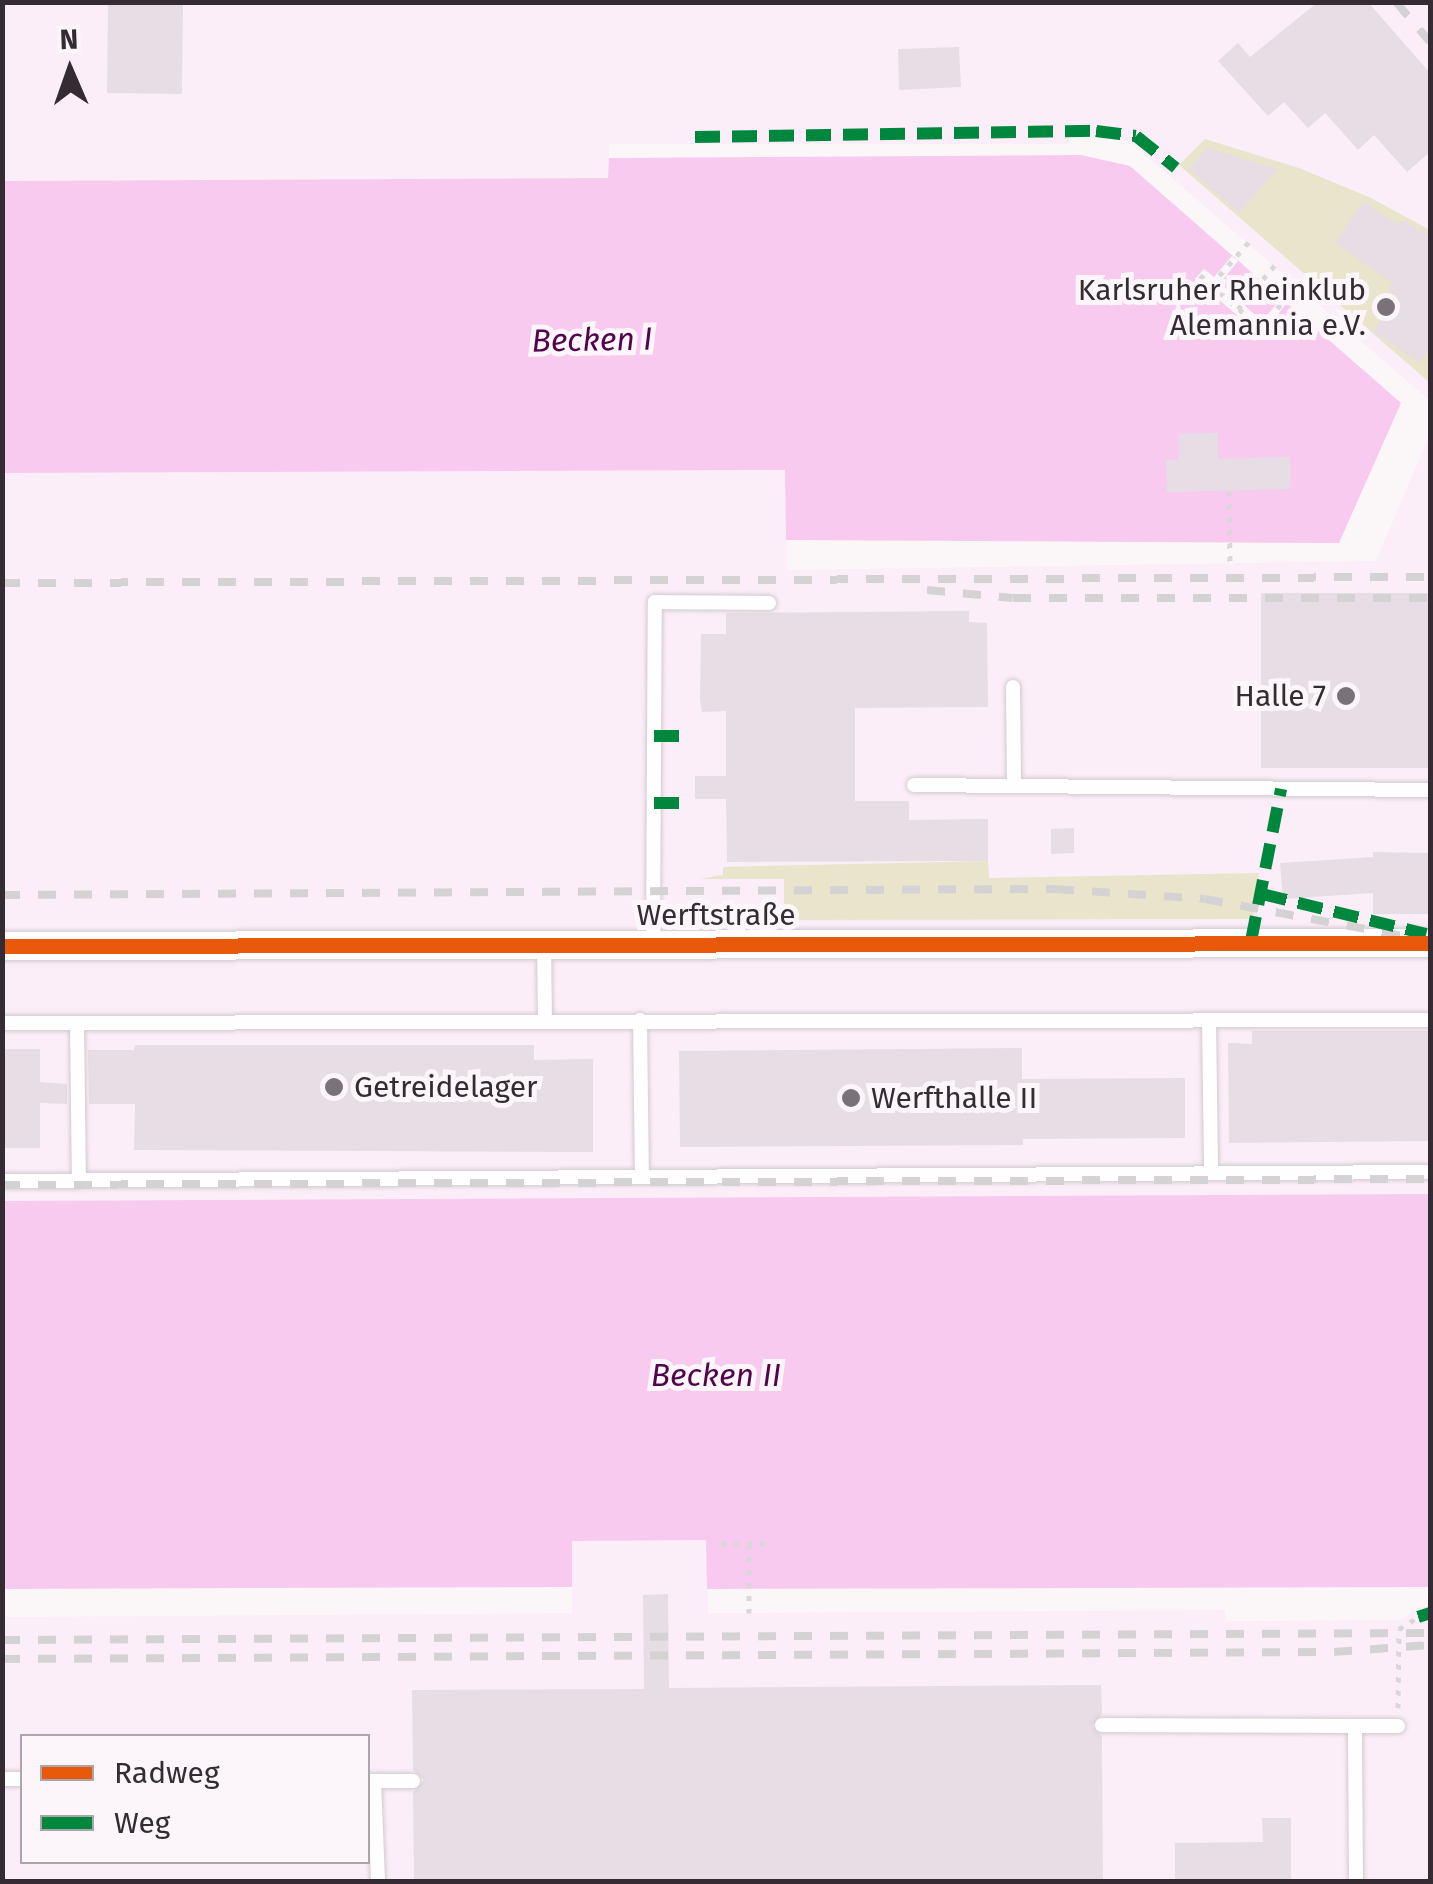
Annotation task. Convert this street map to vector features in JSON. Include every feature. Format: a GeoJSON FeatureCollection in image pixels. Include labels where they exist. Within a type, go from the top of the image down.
{"type":"FeatureCollection","features":[{"type":"Feature","properties":{"kind":"street","name":"Werftstraße"},"geometry":{"type":"LineString","coordinates":[[2,946],[1430,942]]}},
{"type":"Feature","properties":{"kind":"lane"},"geometry":{"type":"LineString","coordinates":[[653,942],[655,602],[769,603]]}},
{"type":"Feature","properties":{"kind":"lane"},"geometry":{"type":"LineString","coordinates":[[1013,687],[1014,786]]}},
{"type":"Feature","properties":{"kind":"lane"},"geometry":{"type":"LineString","coordinates":[[914,785],[1430,790]]}},
{"type":"Feature","properties":{"kind":"lane"},"geometry":{"type":"LineString","coordinates":[[544,942],[545,1019]]}},
{"type":"Feature","properties":{"kind":"lane"},"geometry":{"type":"LineString","coordinates":[[640,1020],[642,1176]]}},
{"type":"Feature","properties":{"kind":"lane"},"geometry":{"type":"LineString","coordinates":[[1209,1020],[1211,1172]]}},
{"type":"Feature","properties":{"kind":"lane"},"geometry":{"type":"LineString","coordinates":[[2,1023],[1430,1020]]}},
{"type":"Feature","properties":{"kind":"lane"},"geometry":{"type":"LineString","coordinates":[[78,1023],[79,1181]]}},
{"type":"Feature","properties":{"kind":"lane"},"geometry":{"type":"LineString","coordinates":[[2,1180],[1430,1172]]}},
{"type":"Feature","properties":{"kind":"lane"},"geometry":{"type":"LineString","coordinates":[[1102,1725],[1398,1726]]}},
{"type":"Feature","properties":{"kind":"lane"},"geometry":{"type":"LineString","coordinates":[[1355,1726],[1356,1882]]}},
{"type":"Feature","properties":{"kind":"lane"},"geometry":{"type":"LineString","coordinates":[[378,1882],[371,1781],[413,1781]]}},
{"type":"Feature","properties":{"kind":"path"},"geometry":{"type":"LineString","coordinates":[[1211,285],[1254,236]]}},
{"type":"Feature","properties":{"kind":"path"},"geometry":{"type":"LineString","coordinates":[[1238,309],[1280,259]]}},
{"type":"Feature","properties":{"kind":"path"},"geometry":{"type":"LineString","coordinates":[[1200,276],[1262,330],[1303,279]]}},
{"type":"Feature","properties":{"kind":"path"},"geometry":{"type":"LineString","coordinates":[[1229,490],[1230,562]]}},
{"type":"Feature","properties":{"kind":"path"},"geometry":{"type":"LineString","coordinates":[[722,1544],[770,1543]]}},
{"type":"Feature","properties":{"kind":"path"},"geometry":{"type":"LineString","coordinates":[[749,1544],[750,1612]]}},
{"type":"Feature","properties":{"kind":"path"},"geometry":{"type":"LineString","coordinates":[[1398,1726],[1400,1629],[1418,1618]]}},
{"type":"Feature","properties":{"kind":"shaded area"},"geometry":{"type":"Polygon","coordinates":[[[2,3],[1430,3],[1430,401],[1130,142],[1100,136],[1070,134],[1069,144],[609,144],[609,178],[3,181],[2,3]]]}},
{"type":"Feature","properties":{"kind":"shaded area","name":"Karlsruher Rheinklub Alemannia e.V."},"geometry":{"type":"Polygon","coordinates":[[[1205,139],[1299,168],[1371,198],[1430,230],[1430,383],[1179,165],[1205,139]]]}},
{"type":"Feature","properties":{"kind":"shaded area"},"geometry":{"type":"Polygon","coordinates":[[[1430,434],[1430,1194],[3,1201],[2,473],[786,470],[787,570],[1376,561],[1430,434]]]}},
{"type":"Feature","properties":{"kind":"shaded area"},"geometry":{"type":"Polygon","coordinates":[[[988,861],[989,878],[1259,873],[1258,890],[1253,919],[702,920],[702,911],[784,911],[784,879],[700,879],[723,875],[723,867],[988,861]]]}},
{"type":"Feature","properties":{"kind":"shaded area"},"geometry":{"type":"Polygon","coordinates":[[[707,1540],[708,1613],[1225,1610],[1226,1621],[1400,1620],[1421,1607],[1430,1607],[1430,1881],[3,1881],[2,1617],[572,1613],[572,1541],[707,1540]]]}},
{"type":"Feature","properties":{"kind":"water","name":"Becken I"},"geometry":{"type":"Polygon","coordinates":[[[1081,155],[1130,166],[1401,403],[1339,543],[786,540],[785,470],[3,473],[2,181],[608,178],[609,158],[1081,155]]]}},
{"type":"Feature","properties":{"kind":"water","name":"Becken II"},"geometry":{"type":"Polygon","coordinates":[[[1430,1194],[1430,1587],[707,1589],[706,1540],[572,1541],[572,1587],[3,1589],[3,1201],[1430,1194]]]}},
{"type":"Feature","properties":{"kind":"pier"},"geometry":{"type":"Polygon","coordinates":[[[1232,256],[1238,261],[1220,283],[1240,301],[1259,279],[1265,284],[1245,306],[1262,321],[1281,299],[1286,304],[1261,336],[1195,279],[1204,269],[1214,277],[1232,256]]]}},
{"type":"Feature","properties":{"kind":"building"},"geometry":{"type":"Polygon","coordinates":[[[108,2],[183,2],[182,94],[107,93],[108,2]]]}},
{"type":"Feature","properties":{"kind":"building"},"geometry":{"type":"Polygon","coordinates":[[[1318,2],[1368,2],[1430,73],[1430,152],[1407,172],[1374,135],[1358,150],[1325,113],[1308,128],[1284,102],[1268,116],[1218,61],[1238,43],[1250,57],[1318,2]]]}},
{"type":"Feature","properties":{"kind":"building"},"geometry":{"type":"Polygon","coordinates":[[[959,47],[961,87],[899,90],[898,49],[959,47]]]}},
{"type":"Feature","properties":{"kind":"building"},"geometry":{"type":"Polygon","coordinates":[[[1207,148],[1278,169],[1239,213],[1189,169],[1207,148]]]}},
{"type":"Feature","properties":{"kind":"building"},"geometry":{"type":"Polygon","coordinates":[[[1363,202],[1399,225],[1403,220],[1430,236],[1430,347],[1420,363],[1373,332],[1397,296],[1388,290],[1393,283],[1335,243],[1363,202]]]}},
{"type":"Feature","properties":{"kind":"building"},"geometry":{"type":"Polygon","coordinates":[[[1218,433],[1218,459],[1290,457],[1291,489],[1167,492],[1166,460],[1179,460],[1179,434],[1218,433]]]}},
{"type":"Feature","properties":{"kind":"building","name":"Halle 7"},"geometry":{"type":"Polygon","coordinates":[[[1261,593],[1430,593],[1430,768],[1261,768],[1261,593]]]}},
{"type":"Feature","properties":{"kind":"building"},"geometry":{"type":"Polygon","coordinates":[[[969,611],[969,622],[987,623],[988,707],[855,708],[855,801],[909,801],[909,820],[988,819],[988,861],[727,862],[726,799],[695,799],[695,776],[726,776],[726,711],[702,712],[701,634],[726,634],[726,613],[969,611]]]}},
{"type":"Feature","properties":{"kind":"building"},"geometry":{"type":"Polygon","coordinates":[[[1074,828],[1074,853],[1051,854],[1051,829],[1074,828]]]}},
{"type":"Feature","properties":{"kind":"building"},"geometry":{"type":"Polygon","coordinates":[[[1373,852],[1430,853],[1430,914],[1373,914],[1373,893],[1283,899],[1280,863],[1373,857],[1373,852]]]}},
{"type":"Feature","properties":{"kind":"building"},"geometry":{"type":"Polygon","coordinates":[[[1252,1031],[1430,1031],[1430,1141],[1229,1143],[1228,1043],[1252,1044],[1252,1031]]]}},
{"type":"Feature","properties":{"kind":"building","name":"Getreidelager"},"geometry":{"type":"Polygon","coordinates":[[[135,1045],[534,1045],[534,1060],[593,1059],[593,1152],[134,1150],[135,1104],[89,1104],[88,1050],[134,1050],[135,1045]]]}},
{"type":"Feature","properties":{"kind":"building","name":"Werfthalle II"},"geometry":{"type":"Polygon","coordinates":[[[1022,1048],[1022,1079],[1185,1078],[1185,1138],[1023,1139],[1023,1145],[680,1147],[679,1051],[1022,1048]]]}},
{"type":"Feature","properties":{"kind":"building"},"geometry":{"type":"Polygon","coordinates":[[[2,1049],[40,1049],[40,1082],[67,1084],[67,1104],[40,1103],[40,1148],[2,1148],[2,1049]]]}},
{"type":"Feature","properties":{"kind":"building"},"geometry":{"type":"Polygon","coordinates":[[[668,1594],[669,1688],[1101,1685],[1102,1714],[1092,1726],[1102,1736],[1103,1882],[414,1882],[413,1792],[424,1780],[413,1770],[412,1690],[644,1689],[643,1595],[668,1594]]]}},
{"type":"Feature","properties":{"kind":"building"},"geometry":{"type":"Polygon","coordinates":[[[1262,1818],[1291,1818],[1291,1882],[1175,1882],[1175,1843],[1263,1842],[1262,1818]]]}},
{"type":"Feature","properties":{"kind":"railway"},"geometry":{"type":"LineString","coordinates":[[1396,2],[1430,42]]}},
{"type":"Feature","properties":{"kind":"railway"},"geometry":{"type":"LineString","coordinates":[[2,583],[1430,577]]}},
{"type":"Feature","properties":{"kind":"railway"},"geometry":{"type":"LineString","coordinates":[[927,590],[1013,598],[1430,598]]}},
{"type":"Feature","properties":{"kind":"railway"},"geometry":{"type":"LineString","coordinates":[[2,895],[1056,889],[1205,899],[1430,941]]}},
{"type":"Feature","properties":{"kind":"railway"},"geometry":{"type":"LineString","coordinates":[[2,1185],[1430,1179]]}},
{"type":"Feature","properties":{"kind":"railway"},"geometry":{"type":"LineString","coordinates":[[2,1640],[1430,1633]]}},
{"type":"Feature","properties":{"kind":"railway"},"geometry":{"type":"LineString","coordinates":[[2,1659],[1334,1652],[1430,1645]]}},
{"type":"Feature","properties":{"kind":"marked path"},"geometry":{"type":"LineString","coordinates":[[695,137],[1096,131],[1136,136],[1176,168]]}},
{"type":"Feature","properties":{"kind":"marked path"},"geometry":{"type":"LineString","coordinates":[[654,736],[682,736]]}},
{"type":"Feature","properties":{"kind":"marked path"},"geometry":{"type":"LineString","coordinates":[[1251,941],[1281,789]]}},
{"type":"Feature","properties":{"kind":"marked path"},"geometry":{"type":"LineString","coordinates":[[654,803],[682,803]]}},
{"type":"Feature","properties":{"kind":"marked path"},"geometry":{"type":"LineString","coordinates":[[1262,894],[1426,934]]}},
{"type":"Feature","properties":{"kind":"marked path"},"geometry":{"type":"LineString","coordinates":[[1418,1617],[1430,1613]]}},
{"type":"Feature","properties":{"kind":"cycle path"},"geometry":{"type":"LineString","coordinates":[[2,946],[1430,943]]}},
{"type":"Feature","properties":{"kind":"place","name":"Karlsruher Rheinklub Alemannia e.V."},"geometry":{"type":"Point","coordinates":[1386,307]}},
{"type":"Feature","properties":{"kind":"place","name":"Halle 7"},"geometry":{"type":"Point","coordinates":[1346,696]}},
{"type":"Feature","properties":{"kind":"place","name":"Getreidelager"},"geometry":{"type":"Point","coordinates":[334,1087]}},
{"type":"Feature","properties":{"kind":"place","name":"Werfthalle II"},"geometry":{"type":"Point","coordinates":[851,1098]}}]}
